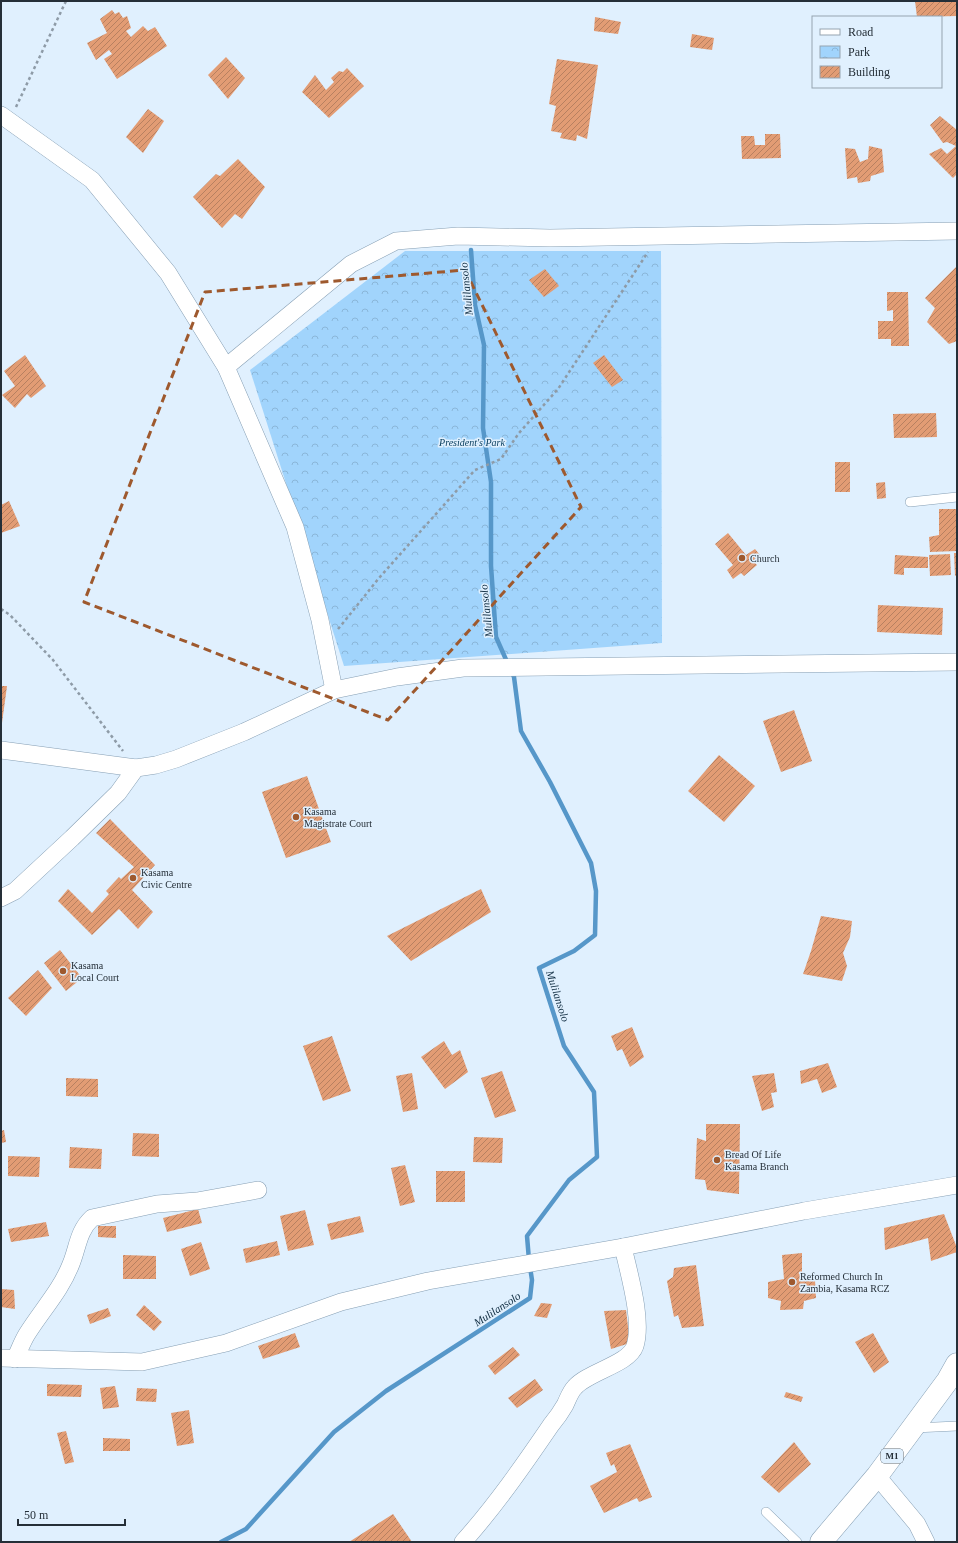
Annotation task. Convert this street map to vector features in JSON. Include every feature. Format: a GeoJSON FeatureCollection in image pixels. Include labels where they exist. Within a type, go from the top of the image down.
{"type":"FeatureCollection","features":[{"type":"Feature","properties":{"kind":"main road","name":"M1"},"geometry":{"type":"LineString","coordinates":[[821,1542],[877,1476],[948,1380],[957,1364]]}},
{"type":"Feature","properties":{"kind":"street"},"geometry":{"type":"LineString","coordinates":[[5,118],[92,180],[168,273],[226,367],[295,527],[324,641],[334,690]]}},
{"type":"Feature","properties":{"kind":"street"},"geometry":{"type":"LineString","coordinates":[[226,367],[351,264],[396,241],[458,236],[550,238],[957,231]]}},
{"type":"Feature","properties":{"kind":"street"},"geometry":{"type":"LineString","coordinates":[[1,750],[136,768],[156,765],[176,760],[244,732],[334,690],[396,677],[463,668],[957,662]]}},
{"type":"Feature","properties":{"kind":"street"},"geometry":{"type":"LineString","coordinates":[[1,898],[15,891],[72,838],[118,793],[136,768]]}},
{"type":"Feature","properties":{"kind":"street"},"geometry":{"type":"LineString","coordinates":[[8,1359],[142,1362],[226,1343],[340,1302],[428,1281],[623,1247],[804,1211],[957,1185]]}},
{"type":"Feature","properties":{"kind":"street"},"geometry":{"type":"LineString","coordinates":[[8,1359],[61,1285],[72,1264],[79,1236],[85,1225],[92,1218],[158,1204],[197,1201],[258,1190]]}},
{"type":"Feature","properties":{"kind":"street"},"geometry":{"type":"LineString","coordinates":[[463,1542],[484,1518],[518,1473],[564,1406],[576,1385],[614,1364],[629,1354],[634,1347],[637,1333],[636,1314],[623,1247]]}},
{"type":"Feature","properties":{"kind":"street"},"geometry":{"type":"LineString","coordinates":[[877,1476],[917,1524],[926,1542]]}},
{"type":"Feature","properties":{"kind":"lane"},"geometry":{"type":"LineString","coordinates":[[910,502],[957,497]]}},
{"type":"Feature","properties":{"kind":"lane"},"geometry":{"type":"LineString","coordinates":[[912,1428],[957,1426]]}},
{"type":"Feature","properties":{"kind":"lane"},"geometry":{"type":"LineString","coordinates":[[766,1512],[797,1542]]}},
{"type":"Feature","properties":{"kind":"path"},"geometry":{"type":"LineString","coordinates":[[5,118],[66,1]]}},
{"type":"Feature","properties":{"kind":"path"},"geometry":{"type":"LineString","coordinates":[[324,641],[344,624],[379,578],[475,470],[501,459],[519,432],[558,389],[657,236]]}},
{"type":"Feature","properties":{"kind":"path"},"geometry":{"type":"LineString","coordinates":[[1,610],[10,615],[53,660],[136,768]]}},
{"type":"Feature","properties":{"kind":"highlighted area"},"geometry":{"type":"Polygon","coordinates":[[[465,270],[581,507],[388,720],[84,602],[205,292],[465,270]]]}},
{"type":"Feature","properties":{"kind":"green space","name":"President's Park"},"geometry":{"type":"Polygon","coordinates":[[[405,251],[661,251],[662,643],[344,666],[250,370],[405,251]]]}},
{"type":"Feature","properties":{"kind":"building"},"geometry":{"type":"Polygon","coordinates":[[[915,1],[957,1],[957,16],[917,16],[915,1]]]}},
{"type":"Feature","properties":{"kind":"building"},"geometry":{"type":"Polygon","coordinates":[[[112,10],[115,14],[119,12],[123,18],[127,16],[131,28],[126,31],[131,37],[143,26],[148,31],[155,27],[167,46],[117,79],[104,59],[112,54],[109,50],[96,60],[87,43],[107,33],[100,19],[112,10]]]}},
{"type":"Feature","properties":{"kind":"building"},"geometry":{"type":"Polygon","coordinates":[[[595,17],[621,22],[618,34],[594,31],[595,17]]]}},
{"type":"Feature","properties":{"kind":"building"},"geometry":{"type":"Polygon","coordinates":[[[692,34],[714,38],[712,50],[690,47],[692,34]]]}},
{"type":"Feature","properties":{"kind":"building"},"geometry":{"type":"Polygon","coordinates":[[[226,57],[245,78],[228,99],[208,75],[226,57]]]}},
{"type":"Feature","properties":{"kind":"building"},"geometry":{"type":"Polygon","coordinates":[[[557,59],[598,65],[587,139],[577,135],[576,141],[560,138],[562,133],[551,131],[556,106],[549,104],[557,59]]]}},
{"type":"Feature","properties":{"kind":"building"},"geometry":{"type":"Polygon","coordinates":[[[347,68],[364,86],[329,118],[302,92],[315,75],[326,90],[334,82],[331,78],[339,71],[343,72],[347,68]]]}},
{"type":"Feature","properties":{"kind":"building"},"geometry":{"type":"Polygon","coordinates":[[[148,109],[164,121],[143,153],[126,137],[148,109]]]}},
{"type":"Feature","properties":{"kind":"building"},"geometry":{"type":"Polygon","coordinates":[[[940,116],[957,130],[957,174],[953,178],[929,154],[941,148],[947,154],[956,146],[947,142],[943,143],[930,125],[940,116]]]}},
{"type":"Feature","properties":{"kind":"building"},"geometry":{"type":"Polygon","coordinates":[[[765,134],[780,134],[781,158],[742,159],[741,136],[754,136],[755,145],[765,145],[765,134]]]}},
{"type":"Feature","properties":{"kind":"building"},"geometry":{"type":"Polygon","coordinates":[[[869,146],[882,149],[884,172],[871,176],[870,181],[858,183],[857,177],[847,179],[845,148],[855,149],[860,162],[868,159],[869,146]]]}},
{"type":"Feature","properties":{"kind":"building"},"geometry":{"type":"Polygon","coordinates":[[[238,159],[265,187],[242,219],[235,214],[222,228],[193,197],[216,174],[220,176],[238,159]]]}},
{"type":"Feature","properties":{"kind":"building"},"geometry":{"type":"Polygon","coordinates":[[[957,266],[957,341],[949,344],[927,322],[935,308],[925,298],[957,266]]]}},
{"type":"Feature","properties":{"kind":"building"},"geometry":{"type":"Polygon","coordinates":[[[545,269],[559,286],[544,297],[529,280],[545,269]]]}},
{"type":"Feature","properties":{"kind":"building"},"geometry":{"type":"Polygon","coordinates":[[[887,292],[908,292],[909,346],[891,346],[891,339],[878,339],[878,321],[893,321],[893,310],[887,311],[887,292]]]}},
{"type":"Feature","properties":{"kind":"building"},"geometry":{"type":"Polygon","coordinates":[[[25,355],[46,386],[31,398],[27,394],[15,408],[2,395],[15,386],[4,371],[25,355]]]}},
{"type":"Feature","properties":{"kind":"building"},"geometry":{"type":"Polygon","coordinates":[[[604,355],[623,380],[612,387],[593,363],[604,355]]]}},
{"type":"Feature","properties":{"kind":"building"},"geometry":{"type":"Polygon","coordinates":[[[936,413],[937,437],[894,438],[893,414],[936,413]]]}},
{"type":"Feature","properties":{"kind":"building"},"geometry":{"type":"Polygon","coordinates":[[[835,462],[850,462],[850,492],[835,492],[835,462]]]}},
{"type":"Feature","properties":{"kind":"building"},"geometry":{"type":"Polygon","coordinates":[[[885,482],[886,498],[877,499],[876,483],[885,482]]]}},
{"type":"Feature","properties":{"kind":"building"},"geometry":{"type":"Polygon","coordinates":[[[9,501],[20,526],[1,533],[1,505],[9,501]]]}},
{"type":"Feature","properties":{"kind":"building"},"geometry":{"type":"Polygon","coordinates":[[[939,509],[957,509],[957,551],[930,552],[929,537],[939,535],[939,509]]]}},
{"type":"Feature","properties":{"kind":"building","name":"Church"},"geometry":{"type":"Polygon","coordinates":[[[728,533],[746,555],[755,549],[760,555],[753,561],[757,565],[744,576],[741,573],[733,579],[727,570],[733,565],[715,544],[728,533]]]}},
{"type":"Feature","properties":{"kind":"building"},"geometry":{"type":"Polygon","coordinates":[[[954,553],[957,553],[957,575],[955,576],[954,553]]]}},
{"type":"Feature","properties":{"kind":"building"},"geometry":{"type":"Polygon","coordinates":[[[950,554],[951,575],[930,576],[929,555],[950,554]]]}},
{"type":"Feature","properties":{"kind":"building"},"geometry":{"type":"Polygon","coordinates":[[[895,555],[928,557],[928,568],[904,568],[904,575],[894,574],[895,555]]]}},
{"type":"Feature","properties":{"kind":"building"},"geometry":{"type":"Polygon","coordinates":[[[878,605],[943,608],[942,635],[877,632],[878,605]]]}},
{"type":"Feature","properties":{"kind":"building"},"geometry":{"type":"Polygon","coordinates":[[[1,686],[7,686],[2,723],[1,723],[1,686]]]}},
{"type":"Feature","properties":{"kind":"building"},"geometry":{"type":"Polygon","coordinates":[[[794,710],[812,761],[781,772],[763,721],[794,710]]]}},
{"type":"Feature","properties":{"kind":"building"},"geometry":{"type":"Polygon","coordinates":[[[719,755],[755,786],[724,822],[688,791],[719,755]]]}},
{"type":"Feature","properties":{"kind":"building","name":"Kasama Magistrate Court"},"geometry":{"type":"Polygon","coordinates":[[[307,776],[331,842],[286,858],[262,792],[307,776]]]}},
{"type":"Feature","properties":{"kind":"building","name":"Kasama Civic Centre"},"geometry":{"type":"Polygon","coordinates":[[[110,819],[155,865],[132,890],[153,912],[138,929],[119,909],[92,935],[58,901],[68,889],[92,913],[109,894],[106,891],[119,877],[121,879],[134,867],[96,833],[110,819]]]}},
{"type":"Feature","properties":{"kind":"building"},"geometry":{"type":"Polygon","coordinates":[[[481,889],[491,912],[411,961],[387,936],[481,889]]]}},
{"type":"Feature","properties":{"kind":"building"},"geometry":{"type":"Polygon","coordinates":[[[821,916],[852,921],[850,937],[843,953],[847,966],[842,981],[803,974],[821,916]]]}},
{"type":"Feature","properties":{"kind":"building","name":"Kasama Local Court"},"geometry":{"type":"Polygon","coordinates":[[[60,950],[82,978],[66,991],[44,963],[60,950]]]}},
{"type":"Feature","properties":{"kind":"building"},"geometry":{"type":"Polygon","coordinates":[[[38,970],[52,988],[26,1016],[8,998],[38,970]]]}},
{"type":"Feature","properties":{"kind":"building"},"geometry":{"type":"Polygon","coordinates":[[[632,1027],[644,1057],[630,1067],[622,1049],[617,1051],[611,1036],[632,1027]]]}},
{"type":"Feature","properties":{"kind":"building"},"geometry":{"type":"Polygon","coordinates":[[[332,1036],[351,1091],[323,1101],[303,1046],[332,1036]]]}},
{"type":"Feature","properties":{"kind":"building"},"geometry":{"type":"Polygon","coordinates":[[[444,1041],[452,1055],[460,1050],[468,1072],[445,1089],[421,1057],[444,1041]]]}},
{"type":"Feature","properties":{"kind":"building"},"geometry":{"type":"Polygon","coordinates":[[[828,1063],[837,1087],[822,1093],[817,1079],[801,1084],[800,1071],[828,1063]]]}},
{"type":"Feature","properties":{"kind":"building"},"geometry":{"type":"Polygon","coordinates":[[[502,1071],[516,1111],[495,1118],[481,1078],[502,1071]]]}},
{"type":"Feature","properties":{"kind":"building"},"geometry":{"type":"Polygon","coordinates":[[[412,1073],[418,1109],[403,1112],[396,1076],[412,1073]]]}},
{"type":"Feature","properties":{"kind":"building"},"geometry":{"type":"Polygon","coordinates":[[[774,1073],[777,1092],[771,1093],[774,1107],[762,1111],[752,1076],[774,1073]]]}},
{"type":"Feature","properties":{"kind":"building"},"geometry":{"type":"Polygon","coordinates":[[[66,1078],[98,1079],[98,1097],[66,1096],[66,1078]]]}},
{"type":"Feature","properties":{"kind":"building","name":"Bread Of Life Kasama Branch"},"geometry":{"type":"Polygon","coordinates":[[[706,1124],[740,1124],[739,1194],[707,1190],[705,1180],[695,1179],[697,1138],[706,1141],[706,1124]]]}},
{"type":"Feature","properties":{"kind":"building"},"geometry":{"type":"Polygon","coordinates":[[[4,1130],[6,1142],[1,1143],[1,1131],[4,1130]]]}},
{"type":"Feature","properties":{"kind":"building"},"geometry":{"type":"Polygon","coordinates":[[[133,1133],[159,1134],[159,1157],[132,1156],[133,1133]]]}},
{"type":"Feature","properties":{"kind":"building"},"geometry":{"type":"Polygon","coordinates":[[[474,1137],[503,1138],[502,1163],[473,1162],[474,1137]]]}},
{"type":"Feature","properties":{"kind":"building"},"geometry":{"type":"Polygon","coordinates":[[[70,1147],[102,1149],[101,1169],[69,1168],[70,1147]]]}},
{"type":"Feature","properties":{"kind":"building"},"geometry":{"type":"Polygon","coordinates":[[[8,1156],[40,1157],[39,1177],[8,1176],[8,1156]]]}},
{"type":"Feature","properties":{"kind":"building"},"geometry":{"type":"Polygon","coordinates":[[[405,1165],[415,1202],[400,1206],[391,1168],[405,1165]]]}},
{"type":"Feature","properties":{"kind":"building"},"geometry":{"type":"Polygon","coordinates":[[[436,1171],[465,1171],[465,1202],[436,1202],[436,1171]]]}},
{"type":"Feature","properties":{"kind":"building"},"geometry":{"type":"Polygon","coordinates":[[[198,1209],[202,1223],[167,1232],[163,1218],[198,1209]]]}},
{"type":"Feature","properties":{"kind":"building"},"geometry":{"type":"Polygon","coordinates":[[[305,1210],[314,1245],[288,1251],[280,1216],[305,1210]]]}},
{"type":"Feature","properties":{"kind":"building"},"geometry":{"type":"Polygon","coordinates":[[[944,1214],[957,1248],[957,1252],[931,1261],[928,1238],[885,1250],[884,1228],[944,1214]]]}},
{"type":"Feature","properties":{"kind":"building"},"geometry":{"type":"Polygon","coordinates":[[[360,1216],[364,1232],[331,1240],[327,1224],[360,1216]]]}},
{"type":"Feature","properties":{"kind":"building"},"geometry":{"type":"Polygon","coordinates":[[[46,1222],[49,1236],[11,1242],[8,1229],[46,1222]]]}},
{"type":"Feature","properties":{"kind":"building"},"geometry":{"type":"Polygon","coordinates":[[[98,1226],[116,1226],[116,1238],[98,1237],[98,1226]]]}},
{"type":"Feature","properties":{"kind":"building"},"geometry":{"type":"Polygon","coordinates":[[[277,1241],[280,1255],[246,1263],[243,1249],[277,1241]]]}},
{"type":"Feature","properties":{"kind":"building"},"geometry":{"type":"Polygon","coordinates":[[[201,1242],[210,1269],[190,1276],[181,1249],[201,1242]]]}},
{"type":"Feature","properties":{"kind":"building","name":"Reformed Church In Zambia, Kasama RCZ"},"geometry":{"type":"Polygon","coordinates":[[[802,1253],[802,1281],[815,1280],[816,1298],[804,1301],[803,1309],[780,1310],[781,1301],[768,1298],[768,1282],[784,1279],[782,1255],[802,1253]]]}},
{"type":"Feature","properties":{"kind":"building"},"geometry":{"type":"Polygon","coordinates":[[[123,1255],[156,1256],[156,1279],[123,1279],[123,1255]]]}},
{"type":"Feature","properties":{"kind":"building"},"geometry":{"type":"Polygon","coordinates":[[[696,1265],[704,1326],[682,1328],[678,1315],[674,1317],[667,1281],[673,1277],[674,1268],[696,1265]]]}},
{"type":"Feature","properties":{"kind":"building"},"geometry":{"type":"Polygon","coordinates":[[[1,1289],[14,1290],[15,1309],[1,1307],[1,1289]]]}},
{"type":"Feature","properties":{"kind":"building"},"geometry":{"type":"Polygon","coordinates":[[[541,1303],[552,1304],[547,1318],[534,1316],[541,1303]]]}},
{"type":"Feature","properties":{"kind":"building"},"geometry":{"type":"Polygon","coordinates":[[[144,1305],[162,1322],[154,1331],[136,1315],[144,1305]]]}},
{"type":"Feature","properties":{"kind":"building"},"geometry":{"type":"Polygon","coordinates":[[[108,1308],[111,1316],[90,1324],[87,1315],[108,1308]]]}},
{"type":"Feature","properties":{"kind":"building"},"geometry":{"type":"Polygon","coordinates":[[[626,1310],[630,1343],[611,1349],[604,1311],[626,1310]]]}},
{"type":"Feature","properties":{"kind":"building"},"geometry":{"type":"Polygon","coordinates":[[[295,1333],[300,1347],[263,1359],[258,1346],[295,1333]]]}},
{"type":"Feature","properties":{"kind":"building"},"geometry":{"type":"Polygon","coordinates":[[[873,1333],[889,1362],[874,1373],[855,1342],[873,1333]]]}},
{"type":"Feature","properties":{"kind":"building"},"geometry":{"type":"Polygon","coordinates":[[[513,1347],[520,1355],[495,1375],[488,1366],[513,1347]]]}},
{"type":"Feature","properties":{"kind":"building"},"geometry":{"type":"Polygon","coordinates":[[[535,1379],[543,1390],[517,1408],[508,1398],[535,1379]]]}},
{"type":"Feature","properties":{"kind":"building"},"geometry":{"type":"Polygon","coordinates":[[[47,1384],[82,1385],[81,1397],[47,1396],[47,1384]]]}},
{"type":"Feature","properties":{"kind":"building"},"geometry":{"type":"Polygon","coordinates":[[[115,1386],[119,1407],[103,1409],[100,1388],[115,1386]]]}},
{"type":"Feature","properties":{"kind":"building"},"geometry":{"type":"Polygon","coordinates":[[[137,1388],[157,1389],[156,1402],[136,1401],[137,1388]]]}},
{"type":"Feature","properties":{"kind":"building"},"geometry":{"type":"Polygon","coordinates":[[[786,1392],[803,1397],[801,1402],[784,1397],[786,1392]]]}},
{"type":"Feature","properties":{"kind":"building"},"geometry":{"type":"Polygon","coordinates":[[[189,1410],[194,1443],[177,1446],[171,1413],[189,1410]]]}},
{"type":"Feature","properties":{"kind":"building"},"geometry":{"type":"Polygon","coordinates":[[[66,1431],[74,1462],[65,1464],[57,1433],[66,1431]]]}},
{"type":"Feature","properties":{"kind":"building"},"geometry":{"type":"Polygon","coordinates":[[[103,1438],[130,1439],[130,1451],[103,1451],[103,1438]]]}},
{"type":"Feature","properties":{"kind":"building"},"geometry":{"type":"Polygon","coordinates":[[[794,1442],[811,1464],[779,1493],[761,1477],[794,1442]]]}},
{"type":"Feature","properties":{"kind":"building"},"geometry":{"type":"Polygon","coordinates":[[[630,1444],[652,1497],[639,1502],[637,1498],[604,1513],[590,1486],[617,1472],[614,1464],[611,1466],[606,1453],[630,1444]]]}},
{"type":"Feature","properties":{"kind":"building"},"geometry":{"type":"Polygon","coordinates":[[[393,1514],[412,1542],[349,1542],[393,1514]]]}},
{"type":"Feature","properties":{"kind":"waterway","name":"Mulilansolo"},"geometry":{"type":"LineString","coordinates":[[471,250],[475,305],[484,345],[483,428],[491,482],[491,566],[496,637],[508,664]]}},
{"type":"Feature","properties":{"kind":"waterway","name":"Mulilansolo"},"geometry":{"type":"LineString","coordinates":[[511,670],[514,677],[521,731],[550,782],[591,863],[596,891],[595,935],[574,951],[539,968],[564,1046],[594,1092],[597,1157],[569,1180],[527,1236],[529,1260]]}},
{"type":"Feature","properties":{"kind":"waterway","name":"Mulilansolo"},"geometry":{"type":"LineString","coordinates":[[221,1542],[246,1529],[334,1432],[386,1391],[530,1298],[532,1280],[530,1267]]}},
{"type":"Feature","properties":{"kind":"place","name":"Church"},"geometry":{"type":"Point","coordinates":[742,558]}},
{"type":"Feature","properties":{"kind":"place","name":"Kasama Magistrate Court"},"geometry":{"type":"Point","coordinates":[296,817]}},
{"type":"Feature","properties":{"kind":"place","name":"Kasama Civic Centre"},"geometry":{"type":"Point","coordinates":[133,878]}},
{"type":"Feature","properties":{"kind":"place","name":"Kasama Local Court"},"geometry":{"type":"Point","coordinates":[63,971]}},
{"type":"Feature","properties":{"kind":"place","name":"Bread Of Life Kasama Branch"},"geometry":{"type":"Point","coordinates":[717,1160]}},
{"type":"Feature","properties":{"kind":"place","name":"Reformed Church In Zambia, Kasama RCZ"},"geometry":{"type":"Point","coordinates":[792,1282]}}]}
